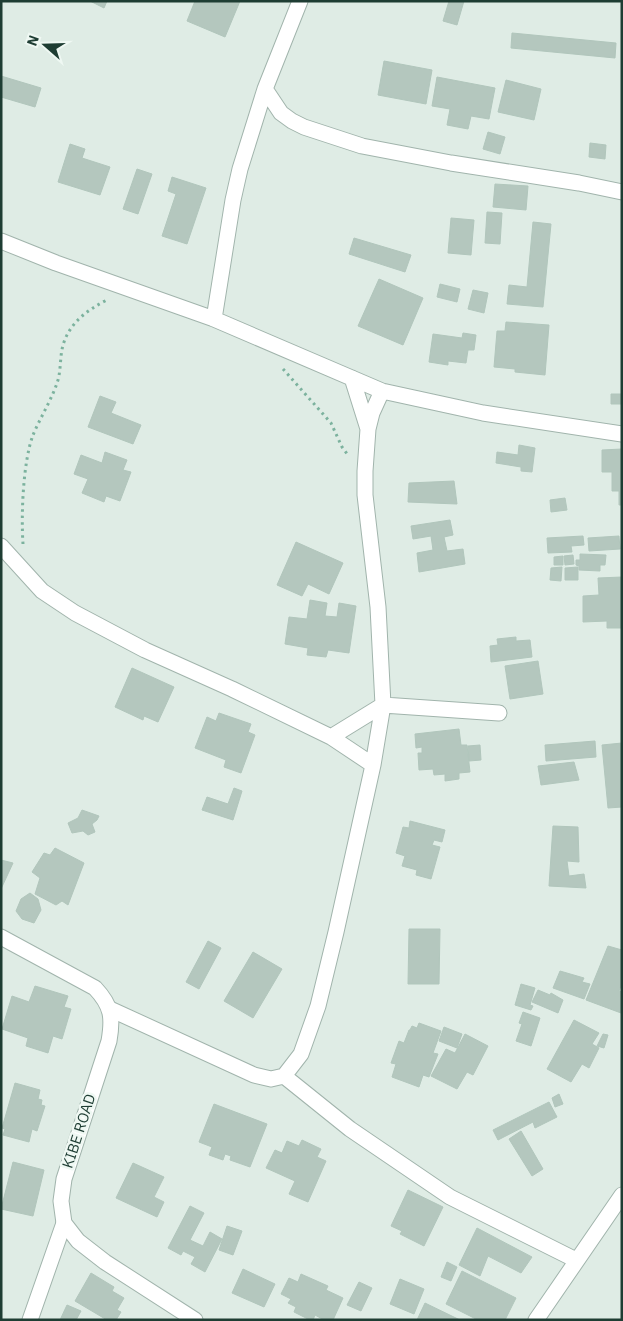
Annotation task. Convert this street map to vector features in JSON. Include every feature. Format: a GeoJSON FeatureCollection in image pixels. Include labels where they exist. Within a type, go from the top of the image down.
{"type":"FeatureCollection","features":[{"type":"Feature","properties":{"kind":"street"},"geometry":{"type":"LineString","coordinates":[[214,318],[240,169],[265,89],[300,1]]}},
{"type":"Feature","properties":{"kind":"street"},"geometry":{"type":"LineString","coordinates":[[265,89],[281,113],[292,121],[304,127],[362,146],[622,192]]}},
{"type":"Feature","properties":{"kind":"street"},"geometry":{"type":"LineString","coordinates":[[1,241],[130,290],[214,318],[382,390],[482,413],[622,434]]}},
{"type":"Feature","properties":{"kind":"street"},"geometry":{"type":"LineString","coordinates":[[352,378],[368,429]]}},
{"type":"Feature","properties":{"kind":"street"},"geometry":{"type":"LineString","coordinates":[[1,937],[96,988],[110,1009],[254,1075],[271,1079],[284,1076],[301,1054],[318,1006],[336,932],[373,765],[383,705],[378,607],[364,471],[368,429],[372,413],[382,390]]}},
{"type":"Feature","properties":{"kind":"street"},"geometry":{"type":"LineString","coordinates":[[1,546],[42,590],[75,613],[145,650],[232,689],[331,737],[373,765]]}},
{"type":"Feature","properties":{"kind":"street"},"geometry":{"type":"LineString","coordinates":[[331,737],[383,705],[499,713]]}},
{"type":"Feature","properties":{"kind":"street","name":"KIBE ROAD"},"geometry":{"type":"LineString","coordinates":[[64,1223],[60,1201],[64,1179],[109,1041],[112,1025],[110,1009]]}},
{"type":"Feature","properties":{"kind":"street"},"geometry":{"type":"LineString","coordinates":[[284,1076],[350,1129],[450,1196],[576,1260]]}},
{"type":"Feature","properties":{"kind":"street"},"geometry":{"type":"LineString","coordinates":[[536,1320],[622,1195]]}},
{"type":"Feature","properties":{"kind":"street"},"geometry":{"type":"LineString","coordinates":[[30,1320],[64,1223]]}},
{"type":"Feature","properties":{"kind":"street"},"geometry":{"type":"LineString","coordinates":[[64,1223],[78,1241],[105,1262],[195,1320]]}},
{"type":"Feature","properties":{"kind":"path"},"geometry":{"type":"LineString","coordinates":[[23,544],[23,506],[30,444],[59,379],[61,352],[65,338],[72,326],[83,314],[99,304],[130,290]]}},
{"type":"Feature","properties":{"kind":"path"},"geometry":{"type":"LineString","coordinates":[[278,364],[324,414],[331,423],[346,452],[364,471]]}},
{"type":"Feature","properties":{"kind":"building"},"geometry":{"type":"Polygon","coordinates":[[[90,1],[107,1],[104,8],[90,1]]]}},
{"type":"Feature","properties":{"kind":"building"},"geometry":{"type":"Polygon","coordinates":[[[195,1],[240,1],[225,37],[187,21],[195,1]]]}},
{"type":"Feature","properties":{"kind":"building"},"geometry":{"type":"Polygon","coordinates":[[[449,1],[464,1],[457,25],[443,21],[449,1]]]}},
{"type":"Feature","properties":{"kind":"building"},"geometry":{"type":"Polygon","coordinates":[[[512,33],[616,43],[615,58],[511,48],[512,33]]]}},
{"type":"Feature","properties":{"kind":"building"},"geometry":{"type":"Polygon","coordinates":[[[384,61],[432,70],[426,104],[378,95],[384,61]]]}},
{"type":"Feature","properties":{"kind":"building"},"geometry":{"type":"Polygon","coordinates":[[[1,76],[41,88],[35,107],[1,97],[1,76]]]}},
{"type":"Feature","properties":{"kind":"building"},"geometry":{"type":"Polygon","coordinates":[[[437,77],[495,88],[489,119],[471,116],[468,129],[447,125],[450,109],[432,106],[437,77]]]}},
{"type":"Feature","properties":{"kind":"building"},"geometry":{"type":"Polygon","coordinates":[[[506,80],[541,89],[534,120],[498,112],[506,80]]]}},
{"type":"Feature","properties":{"kind":"building"},"geometry":{"type":"Polygon","coordinates":[[[488,132],[505,137],[500,154],[483,149],[488,132]]]}},
{"type":"Feature","properties":{"kind":"building"},"geometry":{"type":"Polygon","coordinates":[[[590,143],[606,145],[605,159],[589,157],[590,143]]]}},
{"type":"Feature","properties":{"kind":"building"},"geometry":{"type":"Polygon","coordinates":[[[70,144],[85,149],[82,158],[110,167],[100,195],[58,182],[70,144]]]}},
{"type":"Feature","properties":{"kind":"building"},"geometry":{"type":"Polygon","coordinates":[[[137,169],[152,174],[138,214],[123,209],[137,169]]]}},
{"type":"Feature","properties":{"kind":"building"},"geometry":{"type":"Polygon","coordinates":[[[172,177],[206,188],[187,244],[162,236],[176,194],[168,191],[172,177]]]}},
{"type":"Feature","properties":{"kind":"building"},"geometry":{"type":"Polygon","coordinates":[[[495,184],[528,186],[526,210],[493,207],[495,184]]]}},
{"type":"Feature","properties":{"kind":"building"},"geometry":{"type":"Polygon","coordinates":[[[487,212],[502,213],[500,244],[485,243],[487,212]]]}},
{"type":"Feature","properties":{"kind":"building"},"geometry":{"type":"Polygon","coordinates":[[[451,218],[474,220],[471,255],[448,253],[451,218]]]}},
{"type":"Feature","properties":{"kind":"building"},"geometry":{"type":"Polygon","coordinates":[[[533,222],[551,224],[543,307],[507,304],[509,285],[527,287],[533,222]]]}},
{"type":"Feature","properties":{"kind":"building"},"geometry":{"type":"Polygon","coordinates":[[[354,238],[411,255],[405,272],[349,254],[354,238]]]}},
{"type":"Feature","properties":{"kind":"building"},"geometry":{"type":"Polygon","coordinates":[[[379,279],[423,298],[403,345],[358,326],[379,279]]]}},
{"type":"Feature","properties":{"kind":"building"},"geometry":{"type":"Polygon","coordinates":[[[440,284],[460,289],[457,302],[437,297],[440,284]]]}},
{"type":"Feature","properties":{"kind":"building"},"geometry":{"type":"Polygon","coordinates":[[[473,290],[488,293],[484,313],[468,309],[473,290]]]}},
{"type":"Feature","properties":{"kind":"building"},"geometry":{"type":"Polygon","coordinates":[[[506,322],[549,325],[545,375],[515,372],[515,369],[494,367],[497,331],[505,331],[506,322]]]}},
{"type":"Feature","properties":{"kind":"building"},"geometry":{"type":"Polygon","coordinates":[[[463,333],[476,335],[474,350],[468,350],[466,363],[448,361],[448,365],[429,362],[433,334],[462,338],[463,333]]]}},
{"type":"Feature","properties":{"kind":"building"},"geometry":{"type":"Polygon","coordinates":[[[611,394],[622,394],[622,404],[611,404],[611,394]]]}},
{"type":"Feature","properties":{"kind":"building"},"geometry":{"type":"Polygon","coordinates":[[[100,396],[116,402],[111,413],[141,425],[133,444],[88,427],[100,396]]]}},
{"type":"Feature","properties":{"kind":"building"},"geometry":{"type":"Polygon","coordinates":[[[519,445],[535,448],[532,472],[521,471],[521,467],[496,463],[497,452],[518,455],[519,445]]]}},
{"type":"Feature","properties":{"kind":"building"},"geometry":{"type":"Polygon","coordinates":[[[622,449],[622,505],[619,505],[619,491],[612,491],[612,472],[602,472],[602,450],[622,449]]]}},
{"type":"Feature","properties":{"kind":"building"},"geometry":{"type":"Polygon","coordinates":[[[105,452],[127,460],[123,470],[131,472],[120,501],[106,496],[104,502],[82,493],[88,479],[74,474],[81,455],[102,463],[105,452]]]}},
{"type":"Feature","properties":{"kind":"building"},"geometry":{"type":"Polygon","coordinates":[[[454,481],[457,504],[408,502],[409,483],[454,481]]]}},
{"type":"Feature","properties":{"kind":"building"},"geometry":{"type":"Polygon","coordinates":[[[565,498],[567,510],[551,512],[550,500],[565,498]]]}},
{"type":"Feature","properties":{"kind":"building"},"geometry":{"type":"Polygon","coordinates":[[[450,520],[453,535],[444,537],[447,551],[463,549],[465,564],[419,572],[417,553],[433,550],[431,536],[413,539],[411,526],[450,520]]]}},
{"type":"Feature","properties":{"kind":"building"},"geometry":{"type":"Polygon","coordinates":[[[583,536],[584,545],[571,546],[572,552],[548,553],[547,538],[583,536]]]}},
{"type":"Feature","properties":{"kind":"building"},"geometry":{"type":"Polygon","coordinates":[[[619,536],[620,549],[589,551],[588,538],[619,536]]]}},
{"type":"Feature","properties":{"kind":"building"},"geometry":{"type":"Polygon","coordinates":[[[296,542],[343,563],[329,594],[308,584],[302,596],[277,585],[296,542]]]}},
{"type":"Feature","properties":{"kind":"building"},"geometry":{"type":"Polygon","coordinates":[[[580,554],[606,555],[605,565],[600,565],[600,571],[579,570],[576,560],[580,560],[580,554]]]}},
{"type":"Feature","properties":{"kind":"building"},"geometry":{"type":"Polygon","coordinates":[[[573,555],[574,564],[565,565],[564,556],[573,555]]]}},
{"type":"Feature","properties":{"kind":"building"},"geometry":{"type":"Polygon","coordinates":[[[563,556],[563,565],[554,565],[554,557],[563,556]]]}},
{"type":"Feature","properties":{"kind":"building"},"geometry":{"type":"Polygon","coordinates":[[[562,567],[561,581],[550,580],[551,568],[562,567]]]}},
{"type":"Feature","properties":{"kind":"building"},"geometry":{"type":"Polygon","coordinates":[[[578,567],[578,580],[565,580],[565,568],[578,567]]]}},
{"type":"Feature","properties":{"kind":"building"},"geometry":{"type":"Polygon","coordinates":[[[622,577],[622,628],[607,628],[607,621],[583,622],[583,596],[599,595],[598,578],[622,577]]]}},
{"type":"Feature","properties":{"kind":"building"},"geometry":{"type":"Polygon","coordinates":[[[310,600],[327,603],[325,616],[337,617],[339,603],[356,606],[349,653],[328,650],[326,657],[307,655],[308,648],[285,644],[289,617],[307,619],[310,600]]]}},
{"type":"Feature","properties":{"kind":"building"},"geometry":{"type":"Polygon","coordinates":[[[516,637],[516,641],[530,640],[532,657],[491,662],[490,646],[498,645],[497,639],[516,637]]]}},
{"type":"Feature","properties":{"kind":"building"},"geometry":{"type":"Polygon","coordinates":[[[538,661],[543,694],[510,699],[505,666],[538,661]]]}},
{"type":"Feature","properties":{"kind":"building"},"geometry":{"type":"Polygon","coordinates":[[[132,668],[174,687],[158,722],[144,716],[143,720],[115,707],[132,668]]]}},
{"type":"Feature","properties":{"kind":"building"},"geometry":{"type":"Polygon","coordinates":[[[219,713],[251,724],[248,732],[255,735],[241,773],[224,767],[226,760],[195,748],[207,717],[216,721],[219,713]]]}},
{"type":"Feature","properties":{"kind":"building"},"geometry":{"type":"Polygon","coordinates":[[[459,729],[461,745],[467,745],[470,772],[459,773],[459,779],[445,781],[445,774],[434,775],[433,769],[419,770],[418,753],[422,753],[422,747],[416,748],[415,734],[459,729]]]}},
{"type":"Feature","properties":{"kind":"building"},"geometry":{"type":"Polygon","coordinates":[[[595,741],[596,757],[546,761],[545,745],[595,741]]]}},
{"type":"Feature","properties":{"kind":"building"},"geometry":{"type":"Polygon","coordinates":[[[622,743],[622,807],[608,808],[602,745],[622,743]]]}},
{"type":"Feature","properties":{"kind":"building"},"geometry":{"type":"Polygon","coordinates":[[[480,745],[481,760],[469,761],[468,746],[480,745]]]}},
{"type":"Feature","properties":{"kind":"building"},"geometry":{"type":"Polygon","coordinates":[[[574,762],[579,780],[541,785],[538,766],[574,762]]]}},
{"type":"Feature","properties":{"kind":"building"},"geometry":{"type":"Polygon","coordinates":[[[234,788],[242,791],[233,820],[202,810],[207,797],[228,804],[234,788]]]}},
{"type":"Feature","properties":{"kind":"building"},"geometry":{"type":"Polygon","coordinates":[[[82,810],[99,816],[92,824],[95,832],[88,835],[83,831],[72,833],[68,823],[78,818],[82,810]]]}},
{"type":"Feature","properties":{"kind":"building"},"geometry":{"type":"Polygon","coordinates":[[[410,821],[445,830],[442,842],[434,840],[432,845],[440,847],[431,879],[416,875],[417,870],[402,866],[405,856],[396,853],[403,827],[409,828],[410,821]]]}},
{"type":"Feature","properties":{"kind":"building"},"geometry":{"type":"Polygon","coordinates":[[[553,826],[578,827],[579,862],[567,861],[569,876],[584,874],[586,888],[549,886],[553,826]]]}},
{"type":"Feature","properties":{"kind":"building"},"geometry":{"type":"Polygon","coordinates":[[[55,848],[84,863],[68,905],[62,901],[56,905],[35,894],[40,878],[32,872],[44,853],[50,855],[55,848]]]}},
{"type":"Feature","properties":{"kind":"building"},"geometry":{"type":"Polygon","coordinates":[[[1,860],[13,863],[1,889],[1,860]]]}},
{"type":"Feature","properties":{"kind":"building"},"geometry":{"type":"Polygon","coordinates":[[[30,893],[38,899],[41,910],[34,923],[22,919],[16,911],[21,899],[30,893]]]}},
{"type":"Feature","properties":{"kind":"building"},"geometry":{"type":"Polygon","coordinates":[[[409,929],[440,929],[439,984],[408,984],[409,929]]]}},
{"type":"Feature","properties":{"kind":"building"},"geometry":{"type":"Polygon","coordinates":[[[208,941],[221,948],[199,989],[186,982],[208,941]]]}},
{"type":"Feature","properties":{"kind":"building"},"geometry":{"type":"Polygon","coordinates":[[[608,946],[622,950],[622,983],[619,991],[622,992],[621,1013],[586,1000],[608,946]]]}},
{"type":"Feature","properties":{"kind":"building"},"geometry":{"type":"Polygon","coordinates":[[[253,952],[282,969],[253,1018],[224,1001],[253,952]]]}},
{"type":"Feature","properties":{"kind":"building"},"geometry":{"type":"Polygon","coordinates":[[[560,971],[584,978],[582,982],[590,984],[584,999],[553,988],[560,971]]]}},
{"type":"Feature","properties":{"kind":"building"},"geometry":{"type":"Polygon","coordinates":[[[521,984],[535,988],[530,1005],[533,1006],[531,1010],[515,1005],[521,984]]]}},
{"type":"Feature","properties":{"kind":"building"},"geometry":{"type":"Polygon","coordinates":[[[35,986],[68,996],[64,1007],[71,1009],[62,1039],[53,1036],[48,1053],[26,1046],[28,1038],[2,1029],[12,996],[29,1002],[35,986]]]}},
{"type":"Feature","properties":{"kind":"building"},"geometry":{"type":"Polygon","coordinates":[[[538,990],[550,995],[551,993],[563,1000],[558,1013],[532,1002],[538,990]]]}},
{"type":"Feature","properties":{"kind":"building"},"geometry":{"type":"Polygon","coordinates":[[[523,1012],[540,1018],[531,1046],[516,1041],[522,1024],[519,1023],[523,1012]]]}},
{"type":"Feature","properties":{"kind":"building"},"geometry":{"type":"Polygon","coordinates":[[[574,1020],[599,1033],[592,1044],[599,1048],[589,1068],[582,1064],[571,1082],[547,1069],[574,1020]]]}},
{"type":"Feature","properties":{"kind":"building"},"geometry":{"type":"Polygon","coordinates":[[[419,1023],[441,1031],[433,1053],[438,1054],[429,1077],[423,1075],[419,1087],[392,1077],[396,1064],[391,1063],[399,1041],[404,1043],[412,1026],[417,1028],[419,1023]]]}},
{"type":"Feature","properties":{"kind":"building"},"geometry":{"type":"Polygon","coordinates":[[[444,1027],[462,1034],[457,1048],[439,1041],[444,1027]]]}},
{"type":"Feature","properties":{"kind":"building"},"geometry":{"type":"Polygon","coordinates":[[[465,1034],[488,1046],[473,1075],[467,1072],[457,1089],[431,1076],[446,1049],[455,1053],[465,1034]]]}},
{"type":"Feature","properties":{"kind":"building"},"geometry":{"type":"Polygon","coordinates":[[[603,1034],[608,1035],[604,1048],[597,1046],[603,1034]]]}},
{"type":"Feature","properties":{"kind":"building"},"geometry":{"type":"Polygon","coordinates":[[[15,1083],[40,1090],[38,1099],[42,1100],[41,1105],[45,1106],[37,1131],[32,1129],[29,1142],[3,1135],[5,1129],[2,1128],[15,1083]]]}},
{"type":"Feature","properties":{"kind":"building"},"geometry":{"type":"Polygon","coordinates":[[[559,1094],[563,1104],[555,1107],[552,1098],[559,1094]]]}},
{"type":"Feature","properties":{"kind":"building"},"geometry":{"type":"Polygon","coordinates":[[[549,1102],[557,1117],[535,1128],[533,1122],[498,1140],[493,1130],[549,1102]]]}},
{"type":"Feature","properties":{"kind":"building"},"geometry":{"type":"Polygon","coordinates":[[[214,1104],[267,1124],[250,1167],[230,1160],[231,1156],[225,1154],[223,1160],[209,1155],[212,1147],[199,1142],[214,1104]]]}},
{"type":"Feature","properties":{"kind":"building"},"geometry":{"type":"Polygon","coordinates":[[[521,1131],[543,1169],[532,1176],[509,1139],[521,1131]]]}},
{"type":"Feature","properties":{"kind":"building"},"geometry":{"type":"Polygon","coordinates":[[[302,1140],[321,1149],[317,1157],[326,1161],[308,1202],[289,1194],[295,1181],[266,1168],[275,1150],[282,1153],[287,1141],[299,1146],[302,1140]]]}},
{"type":"Feature","properties":{"kind":"building"},"geometry":{"type":"Polygon","coordinates":[[[13,1162],[44,1170],[33,1216],[1,1209],[13,1162]]]}},
{"type":"Feature","properties":{"kind":"building"},"geometry":{"type":"Polygon","coordinates":[[[133,1163],[164,1177],[154,1197],[164,1202],[157,1217],[116,1198],[133,1163]]]}},
{"type":"Feature","properties":{"kind":"building"},"geometry":{"type":"Polygon","coordinates":[[[408,1190],[443,1207],[424,1246],[400,1234],[402,1231],[391,1226],[408,1190]]]}},
{"type":"Feature","properties":{"kind":"building"},"geometry":{"type":"Polygon","coordinates":[[[190,1206],[204,1213],[190,1240],[203,1246],[210,1232],[222,1239],[205,1272],[191,1264],[195,1257],[183,1251],[181,1255],[168,1248],[190,1206]]]}},
{"type":"Feature","properties":{"kind":"building"},"geometry":{"type":"Polygon","coordinates":[[[227,1226],[242,1231],[233,1255],[219,1250],[227,1226]]]}},
{"type":"Feature","properties":{"kind":"building"},"geometry":{"type":"Polygon","coordinates":[[[477,1228],[532,1257],[521,1273],[488,1256],[480,1276],[459,1265],[477,1228]]]}},
{"type":"Feature","properties":{"kind":"building"},"geometry":{"type":"Polygon","coordinates":[[[447,1262],[457,1267],[451,1281],[441,1277],[447,1262]]]}},
{"type":"Feature","properties":{"kind":"building"},"geometry":{"type":"Polygon","coordinates":[[[243,1269],[275,1284],[264,1307],[232,1293],[243,1269]]]}},
{"type":"Feature","properties":{"kind":"building"},"geometry":{"type":"Polygon","coordinates":[[[462,1271],[516,1298],[505,1320],[478,1320],[446,1304],[462,1271]]]}},
{"type":"Feature","properties":{"kind":"building"},"geometry":{"type":"Polygon","coordinates":[[[91,1273],[114,1287],[112,1291],[124,1298],[117,1310],[121,1312],[116,1320],[107,1320],[75,1301],[91,1273]]]}},
{"type":"Feature","properties":{"kind":"building"},"geometry":{"type":"Polygon","coordinates":[[[301,1274],[328,1286],[326,1290],[343,1298],[333,1320],[324,1320],[315,1315],[313,1320],[310,1320],[294,1312],[296,1307],[288,1303],[291,1299],[281,1294],[289,1278],[298,1282],[301,1274]]]}},
{"type":"Feature","properties":{"kind":"building"},"geometry":{"type":"Polygon","coordinates":[[[400,1279],[424,1289],[414,1314],[390,1304],[400,1279]]]}},
{"type":"Feature","properties":{"kind":"building"},"geometry":{"type":"Polygon","coordinates":[[[359,1282],[372,1288],[361,1311],[347,1305],[359,1282]]]}},
{"type":"Feature","properties":{"kind":"building"},"geometry":{"type":"Polygon","coordinates":[[[425,1303],[460,1320],[417,1320],[425,1303]]]}},
{"type":"Feature","properties":{"kind":"building"},"geometry":{"type":"Polygon","coordinates":[[[67,1305],[81,1311],[76,1320],[60,1320],[67,1305]]]}}]}
